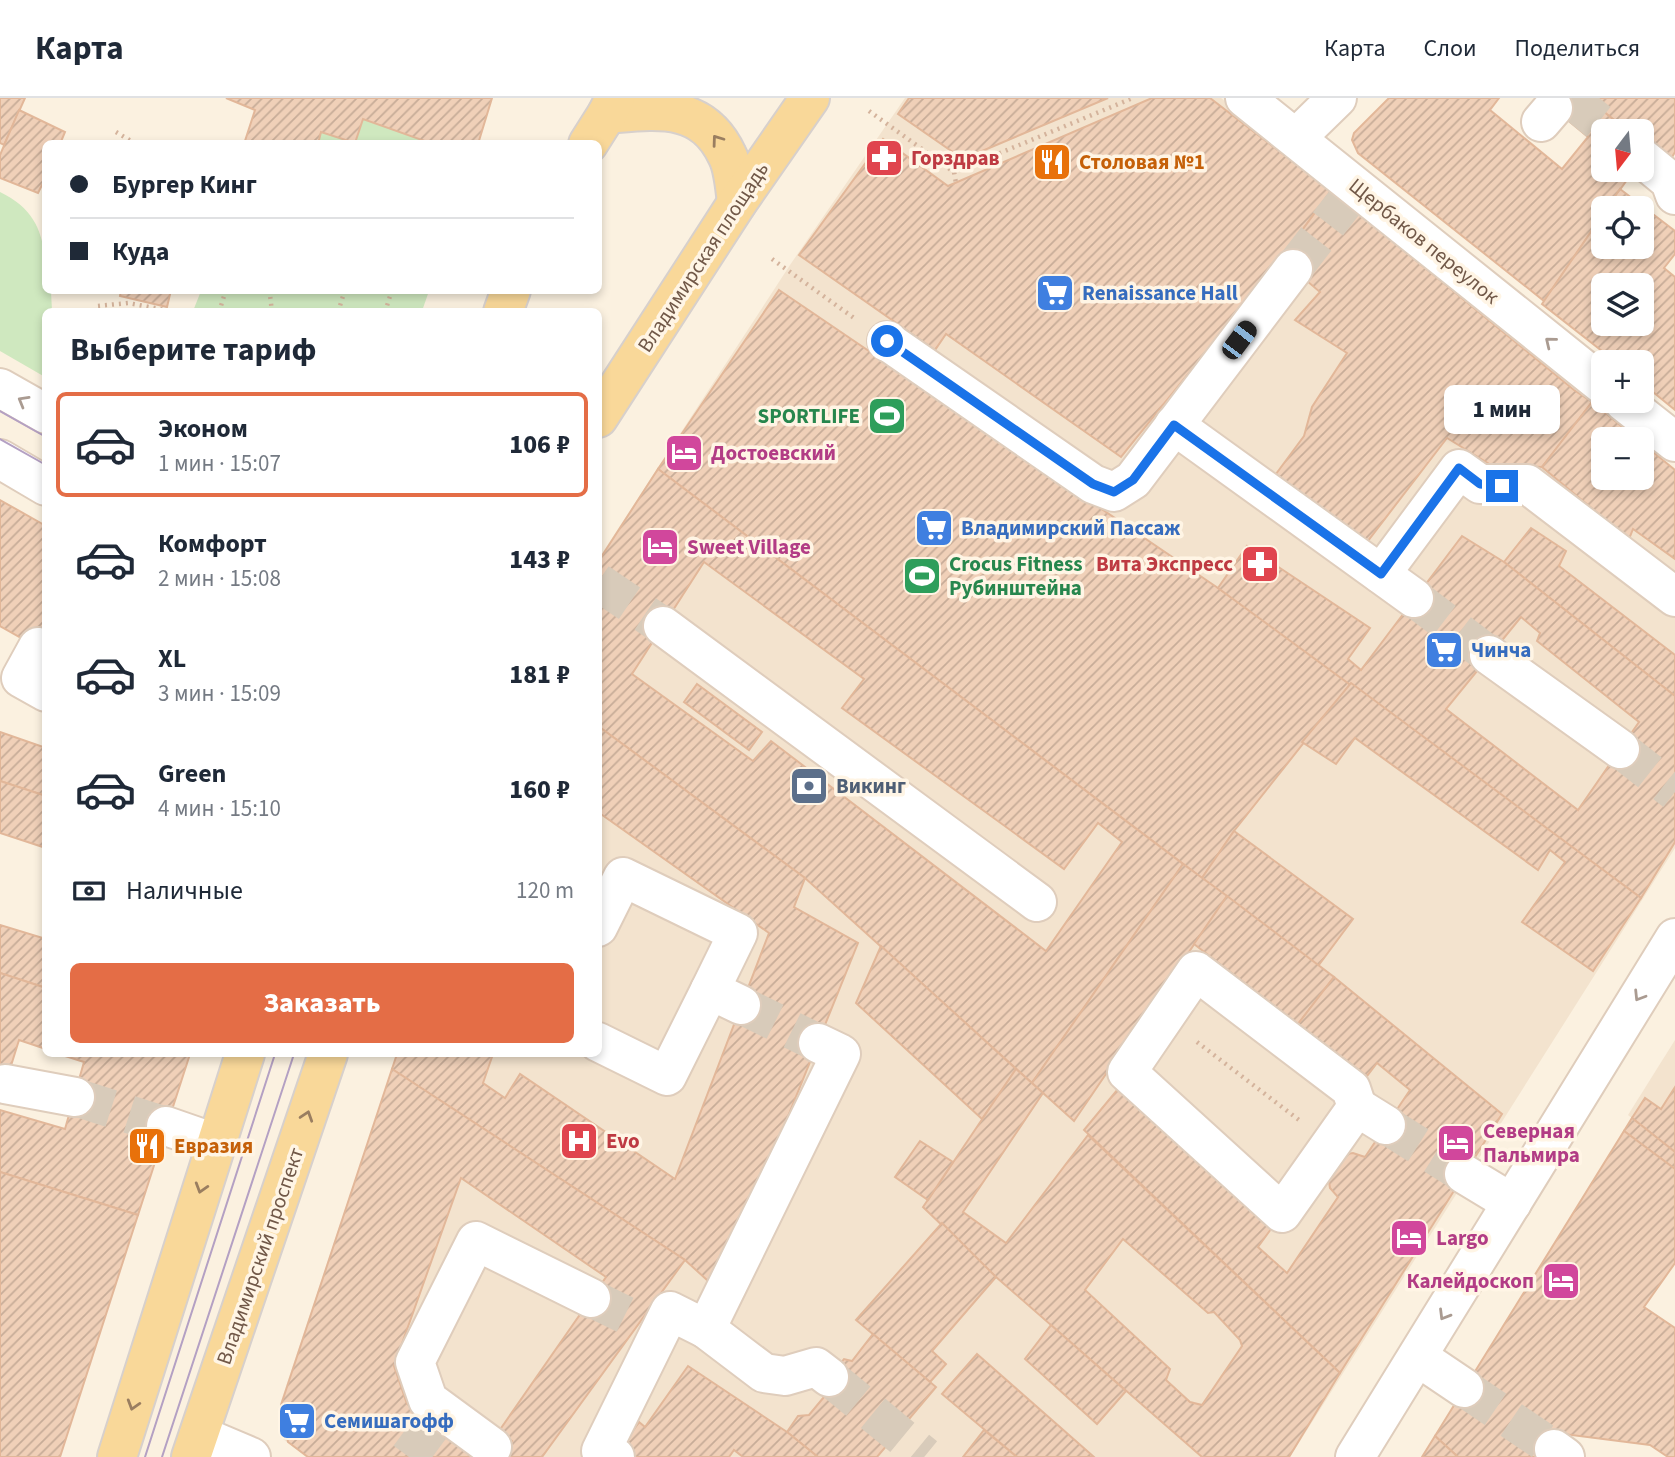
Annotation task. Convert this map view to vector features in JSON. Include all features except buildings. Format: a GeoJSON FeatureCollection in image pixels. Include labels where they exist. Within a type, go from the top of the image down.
{"type":"FeatureCollection","features":[{"type":"Feature","properties":{"kind":"main road","name":"Владимирская площадь"},"geometry":{"type":"LineString","coordinates":[[602,408],[611,384],[810,98]]}},
{"type":"Feature","properties":{"kind":"main road"},"geometry":{"type":"LineString","coordinates":[[609,113],[660,110],[689,116],[705,126],[713,132],[729,156],[737,203]]}},
{"type":"Feature","properties":{"kind":"main road"},"geometry":{"type":"LineString","coordinates":[[117,1457],[244,1057]]}},
{"type":"Feature","properties":{"kind":"main road","name":"Владимирский проспект"},"geometry":{"type":"LineString","coordinates":[[195,1446],[327,1057]]}},
{"type":"Feature","properties":{"kind":"street","name":"Щербаков переулок"},"geometry":{"type":"LineString","coordinates":[[1245,98],[1296,138],[1350,194],[1591,375]]}},
{"type":"Feature","properties":{"kind":"street"},"geometry":{"type":"LineString","coordinates":[[1296,138],[1337,98]]}},
{"type":"Feature","properties":{"kind":"street"},"geometry":{"type":"LineString","coordinates":[[887,341],[1093,484],[1114,492],[1133,480],[1293,269]]}},
{"type":"Feature","properties":{"kind":"street"},"geometry":{"type":"LineString","coordinates":[[0,388],[42,412]]}},
{"type":"Feature","properties":{"kind":"street"},"geometry":{"type":"LineString","coordinates":[[1640,413],[1673,436]]}},
{"type":"Feature","properties":{"kind":"street"},"geometry":{"type":"LineString","coordinates":[[1174,425],[1414,598]]}},
{"type":"Feature","properties":{"kind":"street"},"geometry":{"type":"LineString","coordinates":[[0,459],[41,473]]}},
{"type":"Feature","properties":{"kind":"street"},"geometry":{"type":"LineString","coordinates":[[1381,574],[1459,468],[1480,484],[1527,484],[1675,597]]}},
{"type":"Feature","properties":{"kind":"street"},"geometry":{"type":"LineString","coordinates":[[663,626],[1037,902]]}},
{"type":"Feature","properties":{"kind":"street"},"geometry":{"type":"LineString","coordinates":[[38,647],[21,678],[42,690]]}},
{"type":"Feature","properties":{"kind":"street"},"geometry":{"type":"LineString","coordinates":[[1489,655],[1619,749]]}},
{"type":"Feature","properties":{"kind":"street"},"geometry":{"type":"LineString","coordinates":[[602,919],[624,877],[738,933],[726,998],[667,1076],[602,1044]]}},
{"type":"Feature","properties":{"kind":"street"},"geometry":{"type":"LineString","coordinates":[[1355,1457],[1675,938]]}},
{"type":"Feature","properties":{"kind":"street"},"geometry":{"type":"LineString","coordinates":[[1196,971],[1351,1089],[1372,1116],[1330,1143],[1282,1213],[1127,1072],[1165,1017],[1196,971]]}},
{"type":"Feature","properties":{"kind":"street"},"geometry":{"type":"LineString","coordinates":[[706,1329],[841,1054],[818,1043]]}},
{"type":"Feature","properties":{"kind":"street"},"geometry":{"type":"LineString","coordinates":[[5,1084],[75,1097]]}},
{"type":"Feature","properties":{"kind":"street"},"geometry":{"type":"LineString","coordinates":[[166,1126],[215,1143]]}},
{"type":"Feature","properties":{"kind":"street"},"geometry":{"type":"LineString","coordinates":[[1464,1174],[1512,1203]]}},
{"type":"Feature","properties":{"kind":"street"},"geometry":{"type":"LineString","coordinates":[[492,1447],[438,1418],[428,1400],[415,1362],[476,1241],[592,1298]]}},
{"type":"Feature","properties":{"kind":"street"},"geometry":{"type":"LineString","coordinates":[[615,1457],[601,1451],[650,1327],[670,1311],[706,1329],[764,1373],[785,1376],[816,1367],[829,1377]]}},
{"type":"Feature","properties":{"kind":"street"},"geometry":{"type":"LineString","coordinates":[[1418,1357],[1464,1388]]}},
{"type":"Feature","properties":{"kind":"street"},"geometry":{"type":"LineString","coordinates":[[195,1446],[251,1457]]}},
{"type":"Feature","properties":{"kind":"path"},"geometry":{"type":"LineString","coordinates":[[954,172],[1133,98]]}},
{"type":"Feature","properties":{"kind":"path"},"geometry":{"type":"LineString","coordinates":[[869,111],[954,172],[956,183]]}},
{"type":"Feature","properties":{"kind":"path"},"geometry":{"type":"LineString","coordinates":[[116,132],[129,140]]}},
{"type":"Feature","properties":{"kind":"path"},"geometry":{"type":"LineString","coordinates":[[772,260],[887,341]]}},
{"type":"Feature","properties":{"kind":"path"},"geometry":{"type":"LineString","coordinates":[[98,306],[128,303],[155,308]]}},
{"type":"Feature","properties":{"kind":"path"},"geometry":{"type":"LineString","coordinates":[[1165,1017],[1330,1143]]}},
{"type":"Feature","properties":{"kind":"shaded area"},"geometry":{"type":"Polygon","coordinates":[[[905,98],[1221,98],[1591,401],[1591,413],[1606,413],[1623,427],[1591,427],[1591,490],[1654,490],[1654,452],[1675,469],[1675,848],[1290,1457],[306,1457],[283,1439],[280,1404],[396,1057],[602,1057],[602,553],[790,265],[905,98]]]}},
{"type":"Feature","properties":{"kind":"shaded area"},"geometry":{"type":"Polygon","coordinates":[[[1675,1040],[1675,1152],[1628,1115],[1675,1040]]]}},
{"type":"Feature","properties":{"kind":"green space"},"geometry":{"type":"Polygon","coordinates":[[[363,119],[422,140],[356,140],[363,119]]]}},
{"type":"Feature","properties":{"kind":"green space"},"geometry":{"type":"Polygon","coordinates":[[[321,132],[346,140],[319,140],[321,132]]]}},
{"type":"Feature","properties":{"kind":"green space"},"geometry":{"type":"Polygon","coordinates":[[[0,192],[26,210],[40,233],[42,294],[51,294],[52,308],[42,308],[42,375],[0,351],[0,192]]]}},
{"type":"Feature","properties":{"kind":"green space"},"geometry":{"type":"Polygon","coordinates":[[[199,294],[428,294],[423,308],[194,308],[199,294]]]}},
{"type":"Feature","properties":{"kind":"tunnel"},"geometry":{"type":"LineString","coordinates":[[1569,98],[1595,119]]}},
{"type":"Feature","properties":{"kind":"tunnel"},"geometry":{"type":"LineString","coordinates":[[1293,269],[1345,202]]}},
{"type":"Feature","properties":{"kind":"tunnel"},"geometry":{"type":"LineString","coordinates":[[602,585],[663,626]]}},
{"type":"Feature","properties":{"kind":"tunnel"},"geometry":{"type":"LineString","coordinates":[[1414,598],[1489,655]]}},
{"type":"Feature","properties":{"kind":"tunnel"},"geometry":{"type":"LineString","coordinates":[[1620,749],[1675,792]]}},
{"type":"Feature","properties":{"kind":"tunnel"},"geometry":{"type":"LineString","coordinates":[[741,1005],[818,1043]]}},
{"type":"Feature","properties":{"kind":"tunnel"},"geometry":{"type":"LineString","coordinates":[[75,1097],[166,1126]]}},
{"type":"Feature","properties":{"kind":"tunnel"},"geometry":{"type":"LineString","coordinates":[[1386,1125],[1464,1174]]}},
{"type":"Feature","properties":{"kind":"tunnel"},"geometry":{"type":"LineString","coordinates":[[591,1298],[640,1322]]}},
{"type":"Feature","properties":{"kind":"tunnel"},"geometry":{"type":"LineString","coordinates":[[829,1377],[925,1456]]}},
{"type":"Feature","properties":{"kind":"tunnel"},"geometry":{"type":"LineString","coordinates":[[1464,1388],[1554,1449]]}},
{"type":"Feature","properties":{"kind":"tunnel"},"geometry":{"type":"LineString","coordinates":[[409,1457],[433,1424]]}},
{"type":"Feature","properties":{"kind":"tram line"},"geometry":{"type":"LineString","coordinates":[[0,411],[42,435]]}},
{"type":"Feature","properties":{"kind":"tram line"},"geometry":{"type":"LineString","coordinates":[[0,439],[42,463]]}},
{"type":"Feature","properties":{"kind":"tram line"},"geometry":{"type":"LineString","coordinates":[[145,1457],[274,1057]]}},
{"type":"Feature","properties":{"kind":"tram line"},"geometry":{"type":"LineString","coordinates":[[162,1457],[293,1057]]}},
{"type":"Feature","properties":{"kind":"place","name":"Горздрав"},"geometry":{"type":"Point","coordinates":[884,158]}},
{"type":"Feature","properties":{"kind":"place","name":"Столовая №1"},"geometry":{"type":"Point","coordinates":[1052,162]}},
{"type":"Feature","properties":{"kind":"place","name":"Renaissance Hall"},"geometry":{"type":"Point","coordinates":[1055,293]}},
{"type":"Feature","properties":{"kind":"place","name":"SPORTLIFE"},"geometry":{"type":"Point","coordinates":[887,416]}},
{"type":"Feature","properties":{"kind":"place","name":"Достоевский"},"geometry":{"type":"Point","coordinates":[684,453]}},
{"type":"Feature","properties":{"kind":"place","name":"Владимирский Пассаж"},"geometry":{"type":"Point","coordinates":[934,528]}},
{"type":"Feature","properties":{"kind":"place","name":"Sweet Village"},"geometry":{"type":"Point","coordinates":[660,547]}},
{"type":"Feature","properties":{"kind":"place","name":"Вита Экспресс"},"geometry":{"type":"Point","coordinates":[1260,564]}},
{"type":"Feature","properties":{"kind":"place","name":"Crocus Fitness Рубинштейна"},"geometry":{"type":"Point","coordinates":[922,576]}},
{"type":"Feature","properties":{"kind":"place","name":"Чинча"},"geometry":{"type":"Point","coordinates":[1444,650]}},
{"type":"Feature","properties":{"kind":"place","name":"Викинг"},"geometry":{"type":"Point","coordinates":[809,786]}},
{"type":"Feature","properties":{"kind":"place","name":"Evo"},"geometry":{"type":"Point","coordinates":[579,1141]}},
{"type":"Feature","properties":{"kind":"place","name":"Северная Пальмира"},"geometry":{"type":"Point","coordinates":[1456,1143]}},
{"type":"Feature","properties":{"kind":"place","name":"Евразия"},"geometry":{"type":"Point","coordinates":[147,1146]}},
{"type":"Feature","properties":{"kind":"place","name":"Largo"},"geometry":{"type":"Point","coordinates":[1409,1238]}},
{"type":"Feature","properties":{"kind":"place","name":"Калейдоскоп"},"geometry":{"type":"Point","coordinates":[1561,1281]}},
{"type":"Feature","properties":{"kind":"place","name":"Семишагофф"},"geometry":{"type":"Point","coordinates":[297,1421]}},
{"type":"Feature","properties":{"kind":"route"},"geometry":{"type":"LineString","coordinates":[[887,341],[1093,484],[1114,492],[1133,480],[1174,425],[1381,574],[1459,468],[1480,484],[1502,486]]}}]}
